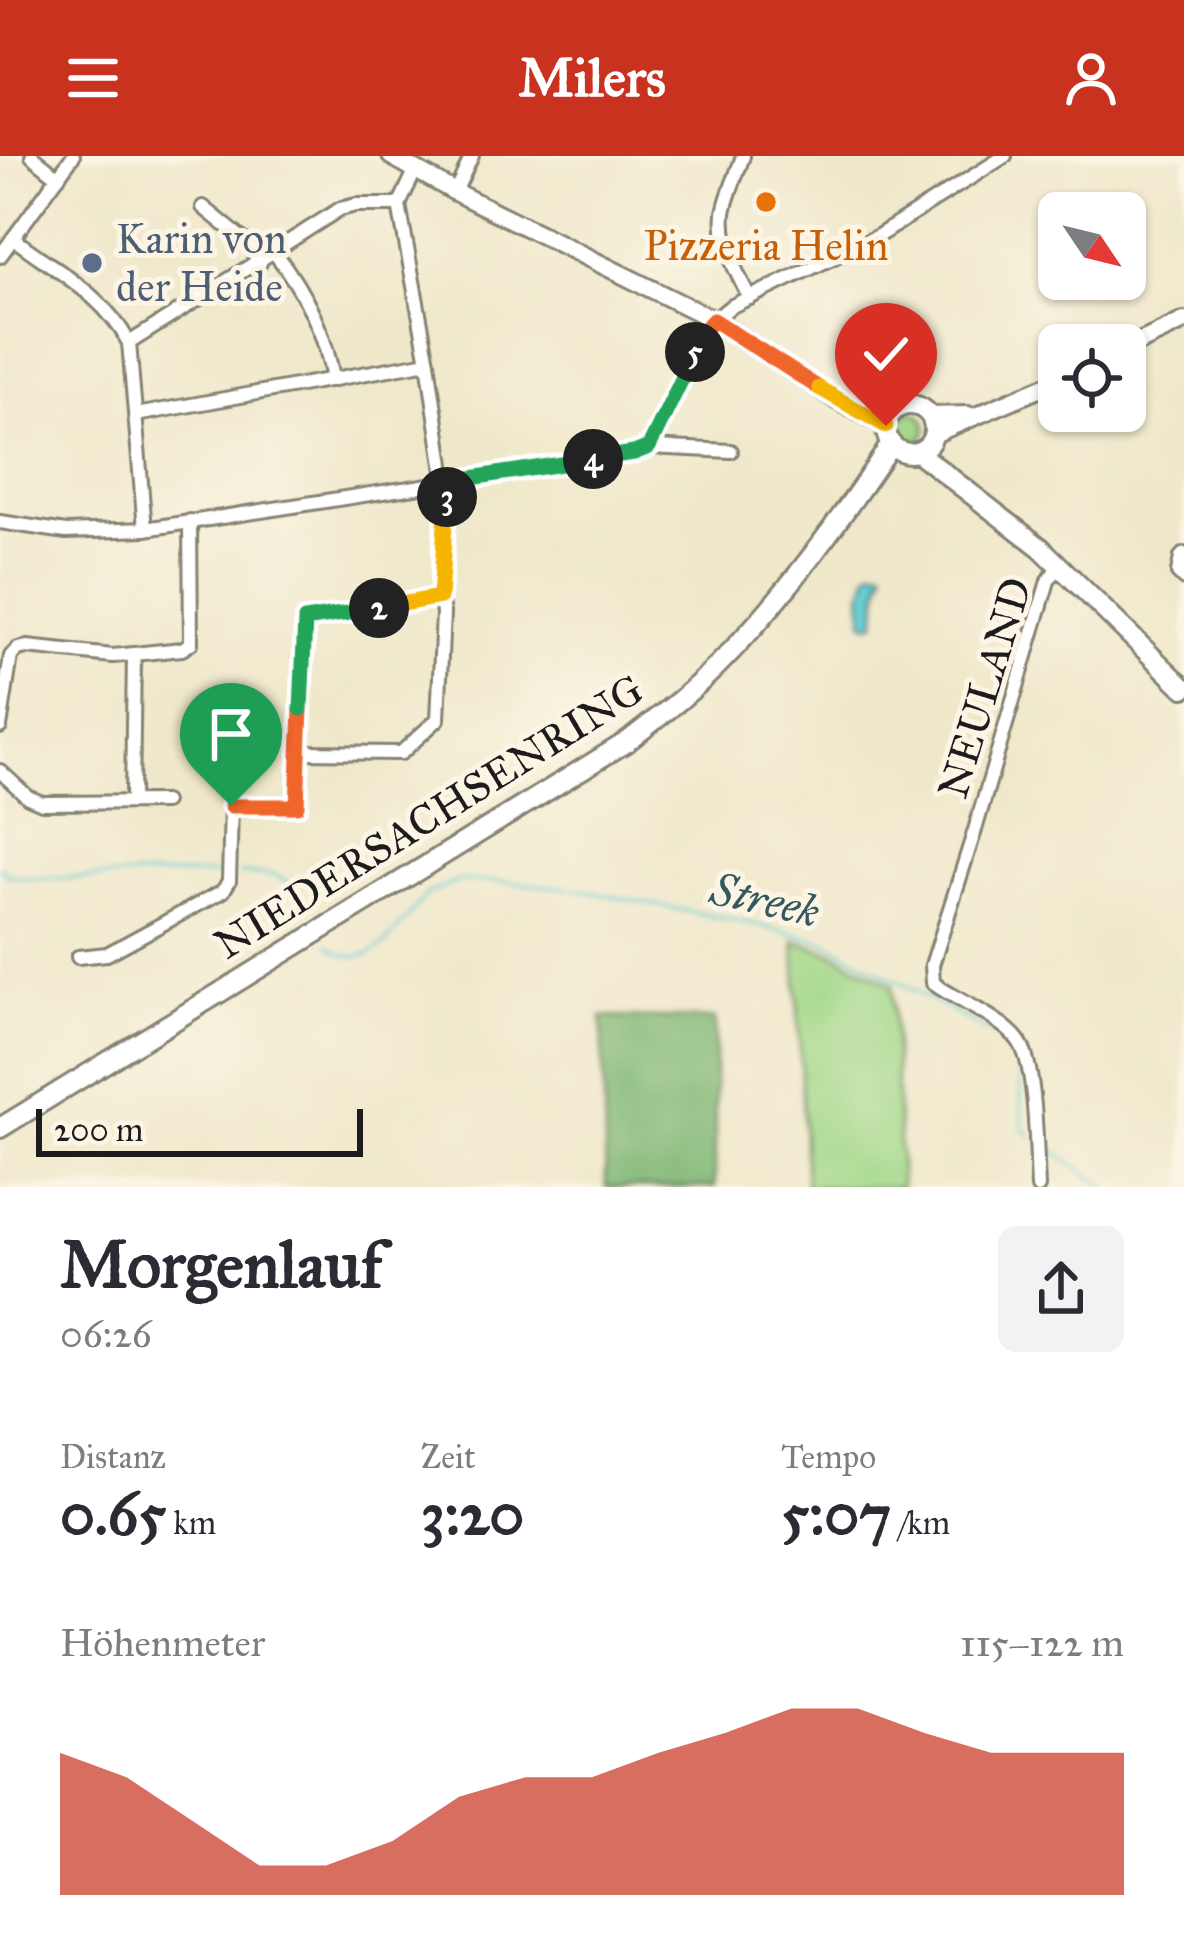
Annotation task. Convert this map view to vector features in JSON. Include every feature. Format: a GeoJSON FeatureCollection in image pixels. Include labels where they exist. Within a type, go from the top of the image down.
{"type":"FeatureCollection","features":[{"type":"Feature","properties":{"kind":"main road"},"geometry":{"type":"LineString","coordinates":[[911,434],[954,478],[1059,566],[1184,688]]}},
{"type":"Feature","properties":{"kind":"main road","name":"NIEDERSACHSENRING"},"geometry":{"type":"LineString","coordinates":[[0,1128],[628,741],[672,707],[748,633],[911,434]]}},
{"type":"Feature","properties":{"kind":"street"},"geometry":{"type":"LineString","coordinates":[[32,156],[58,177]]}},
{"type":"Feature","properties":{"kind":"street"},"geometry":{"type":"LineString","coordinates":[[0,256],[73,156]]}},
{"type":"Feature","properties":{"kind":"street"},"geometry":{"type":"LineString","coordinates":[[391,156],[713,320],[851,407],[911,434],[1038,389]]}},
{"type":"Feature","properties":{"kind":"street"},"geometry":{"type":"LineString","coordinates":[[455,192],[472,156]]}},
{"type":"Feature","properties":{"kind":"street"},"geometry":{"type":"LineString","coordinates":[[743,156],[724,213],[735,271],[750,298]]}},
{"type":"Feature","properties":{"kind":"street"},"geometry":{"type":"LineString","coordinates":[[649,447],[713,320],[730,307],[878,236],[1005,156]]}},
{"type":"Feature","properties":{"kind":"street"},"geometry":{"type":"LineString","coordinates":[[300,752],[400,753],[438,719],[446,482],[398,205],[415,171]]}},
{"type":"Feature","properties":{"kind":"street"},"geometry":{"type":"LineString","coordinates":[[129,343],[340,209],[398,205]]}},
{"type":"Feature","properties":{"kind":"street"},"geometry":{"type":"LineString","coordinates":[[203,207],[246,242],[260,262]]}},
{"type":"Feature","properties":{"kind":"street"},"geometry":{"type":"LineString","coordinates":[[14,238],[104,306],[129,343],[145,529]]}},
{"type":"Feature","properties":{"kind":"street"},"geometry":{"type":"LineString","coordinates":[[275,253],[294,278],[323,336],[333,380]]}},
{"type":"Feature","properties":{"kind":"street"},"geometry":{"type":"LineString","coordinates":[[1146,339],[1184,321]]}},
{"type":"Feature","properties":{"kind":"street"},"geometry":{"type":"LineString","coordinates":[[136,415],[428,362]]}},
{"type":"Feature","properties":{"kind":"street"},"geometry":{"type":"LineString","coordinates":[[0,522],[66,532],[145,529],[649,447],[731,451]]}},
{"type":"Feature","properties":{"kind":"street"},"geometry":{"type":"LineString","coordinates":[[0,727],[11,656],[18,649],[113,656],[182,649],[191,643],[190,521]]}},
{"type":"Feature","properties":{"kind":"street"},"geometry":{"type":"LineString","coordinates":[[1184,554],[1178,573],[1184,579]]}},
{"type":"Feature","properties":{"kind":"street","name":"NEULAND"},"geometry":{"type":"LineString","coordinates":[[1038,1187],[1029,1071],[1019,1040],[933,983],[932,965],[1048,581],[1059,566]]}},
{"type":"Feature","properties":{"kind":"street"},"geometry":{"type":"LineString","coordinates":[[78,957],[107,954],[223,891],[229,881],[231,806],[297,806],[305,620],[440,597]]}},
{"type":"Feature","properties":{"kind":"street"},"geometry":{"type":"LineString","coordinates":[[132,801],[134,654]]}},
{"type":"Feature","properties":{"kind":"street"},"geometry":{"type":"LineString","coordinates":[[0,770],[28,797],[42,802],[164,802]]}},
{"type":"Feature","properties":{"kind":"green space"},"geometry":{"type":"Polygon","coordinates":[[[910,412],[921,417],[926,428],[921,439],[910,444],[899,439],[894,428],[899,417],[910,412]]]}},
{"type":"Feature","properties":{"kind":"green space"},"geometry":{"type":"Polygon","coordinates":[[[795,941],[833,953],[892,985],[901,1187],[806,1187],[795,941]]]}},
{"type":"Feature","properties":{"kind":"green space"},"geometry":{"type":"Polygon","coordinates":[[[602,1017],[715,1019],[715,1187],[606,1187],[602,1017]]]}},
{"type":"Feature","properties":{"kind":"water"},"geometry":{"type":"Polygon","coordinates":[[[885,570],[876,622],[871,624],[864,622],[862,594],[870,571],[885,570]]]}},
{"type":"Feature","properties":{"kind":"waterway","name":"Streek"},"geometry":{"type":"LineString","coordinates":[[0,868],[11,876],[34,879],[219,874]]}},
{"type":"Feature","properties":{"kind":"waterway","name":"Streek"},"geometry":{"type":"LineString","coordinates":[[240,874],[278,877],[297,891]]}},
{"type":"Feature","properties":{"kind":"waterway","name":"Streek"},"geometry":{"type":"LineString","coordinates":[[329,945],[341,954],[369,954],[385,944],[427,894],[459,881],[575,889],[826,942],[1009,1046],[1019,1068],[1023,1128],[1032,1136]]}},
{"type":"Feature","properties":{"kind":"waterway","name":"Streek"},"geometry":{"type":"LineString","coordinates":[[1040,1141],[1106,1187]]}},
{"type":"Feature","properties":{"kind":"place","name":"Pizzeria Helin"},"geometry":{"type":"Point","coordinates":[766,202]}},
{"type":"Feature","properties":{"kind":"place","name":"Karin von der Heide"},"geometry":{"type":"Point","coordinates":[92,263]}},
{"type":"Feature","properties":{"kind":"route"},"geometry":{"type":"LineString","coordinates":[[231,806],[297,806],[305,620],[440,597],[446,482],[649,447],[713,320],[886,426]]}}]}
